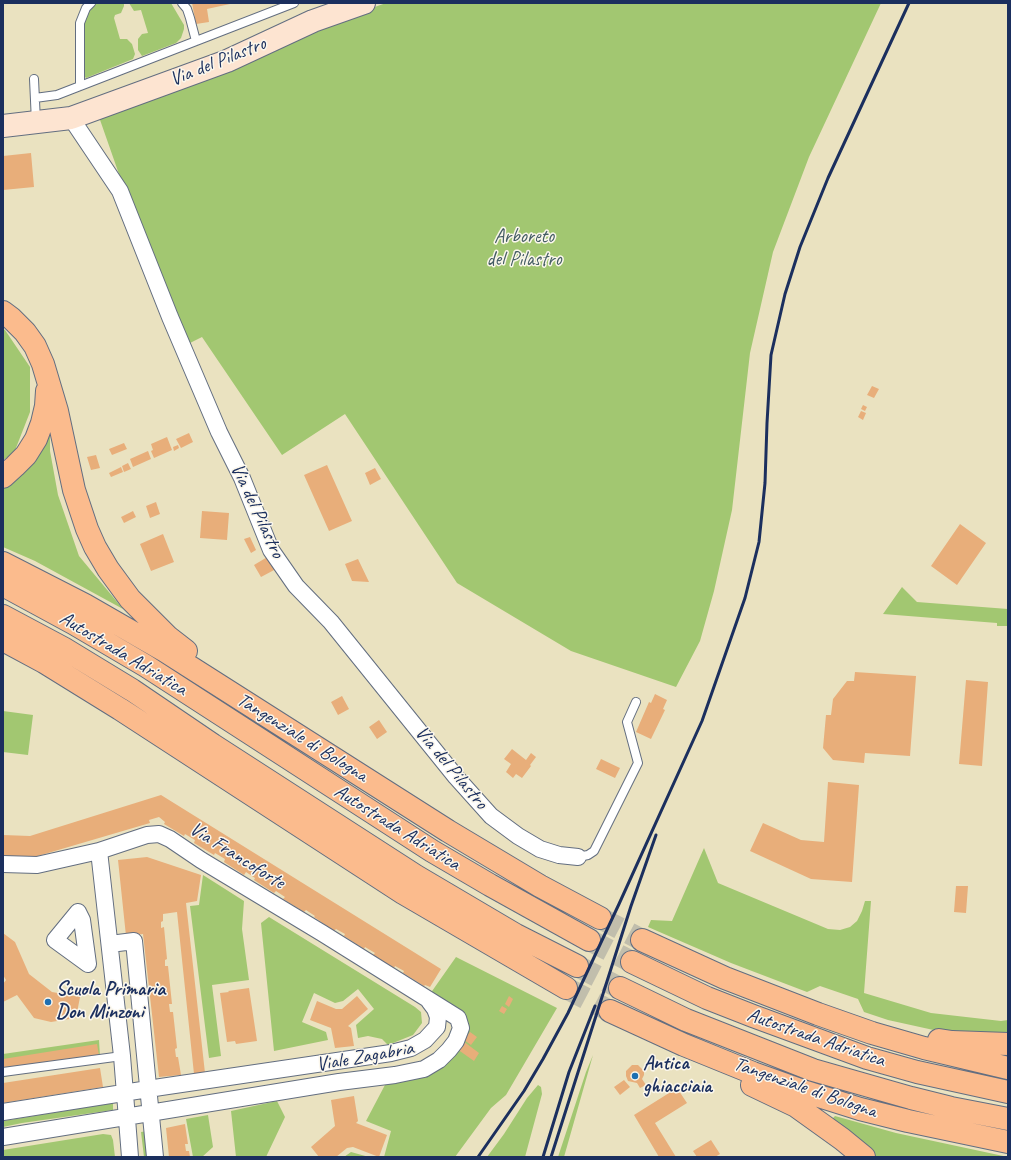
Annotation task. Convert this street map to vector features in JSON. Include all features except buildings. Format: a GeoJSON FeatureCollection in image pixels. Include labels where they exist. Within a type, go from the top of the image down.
{"type":"FeatureCollection","features":[{"type":"Feature","properties":{"kind":"highway"},"geometry":{"type":"LineString","coordinates":[[3,312],[25,332],[35,346],[43,364],[57,411],[69,471],[80,509],[92,541],[108,569],[130,599],[168,637],[275,721]]}},
{"type":"Feature","properties":{"kind":"highway"},"geometry":{"type":"LineString","coordinates":[[3,477],[26,455],[36,439],[46,406],[48,382]]}},
{"type":"Feature","properties":{"kind":"highway","name":"Tangenziale di Bologna"},"geometry":{"type":"LineString","coordinates":[[3,563],[85,605],[165,651],[455,835],[540,886],[600,918]]}},
{"type":"Feature","properties":{"kind":"highway","name":"Autostrada Adriatica"},"geometry":{"type":"LineString","coordinates":[[3,585],[73,623],[146,666],[432,851],[496,889],[589,940]]}},
{"type":"Feature","properties":{"kind":"highway","name":"Autostrada Adriatica"},"geometry":{"type":"LineString","coordinates":[[3,616],[63,648],[132,690],[416,876],[516,935],[576,966]]}},
{"type":"Feature","properties":{"kind":"highway"},"geometry":{"type":"LineString","coordinates":[[3,640],[44,662],[120,709],[403,893],[566,988]]}},
{"type":"Feature","properties":{"kind":"highway"},"geometry":{"type":"LineString","coordinates":[[642,940],[704,969],[765,994],[872,1033],[924,1048],[1008,1068]]}},
{"type":"Feature","properties":{"kind":"highway","name":"Autostrada Adriatica"},"geometry":{"type":"LineString","coordinates":[[632,962],[707,998],[861,1056],[917,1072],[1008,1092]]}},
{"type":"Feature","properties":{"kind":"highway","name":"Autostrada Adriatica"},"geometry":{"type":"LineString","coordinates":[[620,988],[686,1020],[814,1070],[951,1108],[1008,1119]]}},
{"type":"Feature","properties":{"kind":"highway"},"geometry":{"type":"LineString","coordinates":[[765,994],[908,1035],[952,1042],[1008,1044]]}},
{"type":"Feature","properties":{"kind":"highway","name":"Tangenziale di Bologna"},"geometry":{"type":"LineString","coordinates":[[864,1157],[796,1106],[676,1049],[614,1013],[684,1045],[753,1073],[806,1092],[908,1121],[1008,1142]]}},
{"type":"Feature","properties":{"kind":"street","name":"Via del Pilastro"},"geometry":{"type":"LineString","coordinates":[[3,126],[71,118],[228,62],[313,21],[364,3]]}},
{"type":"Feature","properties":{"kind":"street","name":"Via del Pilastro"},"geometry":{"type":"LineString","coordinates":[[71,118],[120,191],[170,317],[219,432],[242,478],[271,550],[296,586],[331,622],[436,752],[491,816],[518,836],[540,849],[559,855],[578,857]]}},
{"type":"Feature","properties":{"kind":"street","name":"Via Francoforte"},"geometry":{"type":"LineString","coordinates":[[3,864],[37,865],[99,851],[147,835],[159,834],[170,839],[201,860],[322,933],[428,1000]]}},
{"type":"Feature","properties":{"kind":"street"},"geometry":{"type":"LineString","coordinates":[[99,851],[122,1056],[130,1157]]}},
{"type":"Feature","properties":{"kind":"street"},"geometry":{"type":"LineString","coordinates":[[110,944],[134,941],[155,1157]]}},
{"type":"Feature","properties":{"kind":"street","name":"Viale Zagabria"},"geometry":{"type":"LineString","coordinates":[[3,1112],[391,1053],[411,1048],[426,1040],[437,1027],[438,1017],[435,1009],[428,1000]]}},
{"type":"Feature","properties":{"kind":"street","name":"Viale Zagabria"},"geometry":{"type":"LineString","coordinates":[[3,1137],[339,1082],[395,1075],[424,1069],[438,1060],[449,1050],[456,1041],[461,1028],[458,1018],[428,1000]]}},
{"type":"Feature","properties":{"kind":"lane"},"geometry":{"type":"LineString","coordinates":[[80,86],[80,23],[86,8],[91,3]]}},
{"type":"Feature","properties":{"kind":"lane"},"geometry":{"type":"LineString","coordinates":[[182,3],[190,18],[196,41]]}},
{"type":"Feature","properties":{"kind":"lane"},"geometry":{"type":"LineString","coordinates":[[35,98],[56,95],[294,3]]}},
{"type":"Feature","properties":{"kind":"lane"},"geometry":{"type":"LineString","coordinates":[[34,79],[36,123]]}},
{"type":"Feature","properties":{"kind":"lane"},"geometry":{"type":"LineString","coordinates":[[578,857],[588,855],[594,851],[638,763],[627,722],[636,702]]}},
{"type":"Feature","properties":{"kind":"lane"},"geometry":{"type":"LineString","coordinates":[[3,1072],[122,1056]]}},
{"type":"Feature","properties":{"kind":"green space"},"geometry":{"type":"Polygon","coordinates":[[[95,3],[124,3],[121,13],[115,15],[114,18],[120,39],[127,39],[132,44],[135,54],[133,59],[86,78],[84,76],[84,18],[91,6],[95,3]]]}},
{"type":"Feature","properties":{"kind":"green space"},"geometry":{"type":"Polygon","coordinates":[[[129,3],[171,3],[184,25],[181,38],[176,43],[142,56],[138,50],[138,39],[142,34],[148,33],[141,10],[134,11],[129,3]]]}},
{"type":"Feature","properties":{"kind":"green space","name":"Arboreto del Pilastro"},"geometry":{"type":"Polygon","coordinates":[[[386,3],[881,3],[809,157],[773,252],[750,353],[732,510],[714,591],[700,641],[676,687],[571,651],[457,583],[345,414],[282,455],[202,337],[188,344],[120,177],[99,117],[313,29],[386,3]]]}},
{"type":"Feature","properties":{"kind":"green space"},"geometry":{"type":"Polygon","coordinates":[[[3,329],[30,367],[30,412],[14,453],[3,460],[3,329]]]}},
{"type":"Feature","properties":{"kind":"green space"},"geometry":{"type":"Polygon","coordinates":[[[50,427],[50,451],[58,495],[79,556],[123,609],[35,561],[3,547],[3,489],[13,483],[35,456],[50,427]]]}},
{"type":"Feature","properties":{"kind":"green space"},"geometry":{"type":"Polygon","coordinates":[[[902,587],[917,602],[1008,609],[1008,626],[997,626],[997,623],[883,614],[902,587]]]}},
{"type":"Feature","properties":{"kind":"green space"},"geometry":{"type":"Polygon","coordinates":[[[3,711],[33,715],[28,755],[3,752],[3,711]]]}},
{"type":"Feature","properties":{"kind":"green space"},"geometry":{"type":"Polygon","coordinates":[[[704,848],[718,883],[828,929],[840,930],[850,927],[857,921],[865,901],[871,901],[864,993],[931,1013],[1001,1021],[1008,1020],[1008,1035],[938,1031],[888,1020],[864,1012],[858,999],[820,986],[807,992],[731,963],[648,927],[651,920],[672,921],[704,848]]]}},
{"type":"Feature","properties":{"kind":"green space"},"geometry":{"type":"Polygon","coordinates":[[[203,875],[244,901],[242,929],[249,980],[212,985],[221,1056],[209,1058],[190,906],[199,905],[203,875]]]}},
{"type":"Feature","properties":{"kind":"green space"},"geometry":{"type":"Polygon","coordinates":[[[269,917],[415,1007],[421,1012],[422,1023],[413,1035],[388,1045],[382,1039],[368,1036],[358,1038],[356,1025],[374,1009],[358,989],[343,1001],[335,1003],[314,993],[302,1022],[326,1032],[328,1040],[274,1051],[261,923],[269,917]]]}},
{"type":"Feature","properties":{"kind":"green space"},"geometry":{"type":"Polygon","coordinates":[[[456,957],[557,1008],[506,1095],[491,1108],[455,1157],[384,1157],[391,1131],[366,1121],[386,1083],[453,1054],[469,1026],[462,1015],[430,994],[456,957]]]}},
{"type":"Feature","properties":{"kind":"green space"},"geometry":{"type":"Polygon","coordinates":[[[99,1040],[100,1056],[3,1077],[3,1054],[99,1040]]]}},
{"type":"Feature","properties":{"kind":"green space"},"geometry":{"type":"Polygon","coordinates":[[[593,1055],[564,1157],[558,1157],[586,1072],[593,1055]]]}},
{"type":"Feature","properties":{"kind":"green space"},"geometry":{"type":"Polygon","coordinates":[[[538,1085],[541,1087],[542,1094],[525,1157],[487,1157],[527,1098],[538,1085]]]}},
{"type":"Feature","properties":{"kind":"green space"},"geometry":{"type":"Polygon","coordinates":[[[277,1101],[285,1117],[266,1157],[236,1157],[231,1111],[277,1101]]]}},
{"type":"Feature","properties":{"kind":"green space"},"geometry":{"type":"Polygon","coordinates":[[[113,1103],[113,1110],[3,1127],[3,1121],[113,1103]]]}},
{"type":"Feature","properties":{"kind":"green space"},"geometry":{"type":"Polygon","coordinates":[[[208,1115],[213,1147],[202,1157],[193,1157],[186,1119],[208,1115]]]}},
{"type":"Feature","properties":{"kind":"green space"},"geometry":{"type":"Polygon","coordinates":[[[835,1116],[896,1133],[1008,1157],[875,1157],[832,1119],[835,1116]]]}},
{"type":"Feature","properties":{"kind":"green space"},"geometry":{"type":"Polygon","coordinates":[[[148,1131],[150,1157],[144,1157],[141,1132],[148,1131]]]}},
{"type":"Feature","properties":{"kind":"green space"},"geometry":{"type":"Polygon","coordinates":[[[103,1134],[111,1135],[115,1157],[3,1157],[3,1150],[103,1134]]]}},
{"type":"Feature","properties":{"kind":"green space"},"geometry":{"type":"Polygon","coordinates":[[[351,1152],[369,1157],[344,1157],[351,1152]]]}},
{"type":"Feature","properties":{"kind":"tunnel"},"geometry":{"type":"LineString","coordinates":[[600,918],[642,940]]}},
{"type":"Feature","properties":{"kind":"tunnel"},"geometry":{"type":"LineString","coordinates":[[589,940],[632,962]]}},
{"type":"Feature","properties":{"kind":"tunnel"},"geometry":{"type":"LineString","coordinates":[[577,966],[620,988]]}},
{"type":"Feature","properties":{"kind":"tunnel"},"geometry":{"type":"LineString","coordinates":[[566,988],[610,1011]]}},
{"type":"Feature","properties":{"kind":"railway"},"geometry":{"type":"LineString","coordinates":[[478,1157],[524,1091],[568,1013],[702,721],[745,598],[759,542],[765,483],[771,355],[785,294],[800,247],[828,178],[909,3]]}},
{"type":"Feature","properties":{"kind":"railway"},"geometry":{"type":"LineString","coordinates":[[551,1157],[631,906],[656,835]]}},
{"type":"Feature","properties":{"kind":"railway"},"geometry":{"type":"LineString","coordinates":[[543,1157],[569,1072],[595,1006]]}},
{"type":"Feature","properties":{"kind":"place","name":"Scuola Primaria Don Minzoni"},"geometry":{"type":"Point","coordinates":[48,1002]}},
{"type":"Feature","properties":{"kind":"place","name":"Antica ghiacciaia"},"geometry":{"type":"Point","coordinates":[635,1076]}}]}
